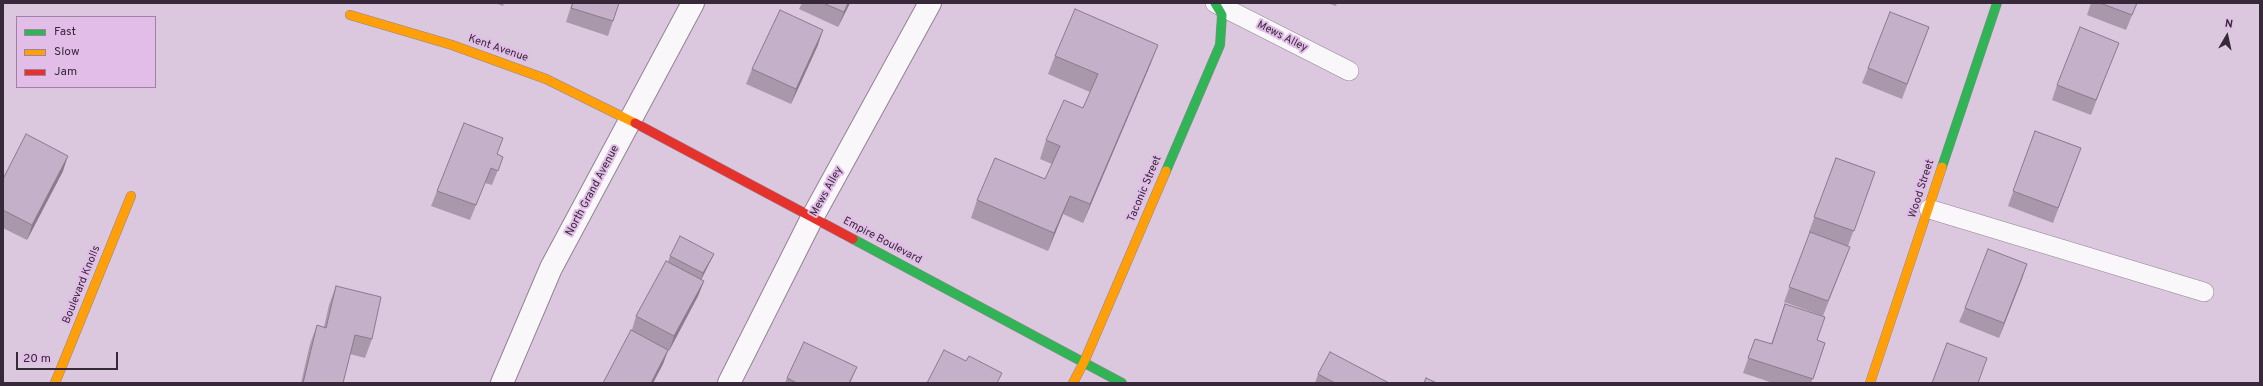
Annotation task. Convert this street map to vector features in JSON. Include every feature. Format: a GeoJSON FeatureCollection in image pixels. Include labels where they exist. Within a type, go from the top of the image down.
{"type":"FeatureCollection","features":[{"type":"Feature","properties":{"kind":"street","name":"North Grand Avenue"},"geometry":{"type":"LineString","coordinates":[[502,383],[551,268],[693,3]]}},
{"type":"Feature","properties":{"kind":"street","name":"Mews Alley"},"geometry":{"type":"LineString","coordinates":[[729,383],[812,218],[930,3]]}},
{"type":"Feature","properties":{"kind":"street","name":"Taconic Street"},"geometry":{"type":"LineString","coordinates":[[1073,383],[1084,362],[1220,45],[1222,15],[1215,3]]}},
{"type":"Feature","properties":{"kind":"street","name":"Wood Street"},"geometry":{"type":"LineString","coordinates":[[1870,383],[1997,3]]}},
{"type":"Feature","properties":{"kind":"street","name":"Kent Avenue"},"geometry":{"type":"LineString","coordinates":[[350,15],[452,46],[546,79],[631,121]]}},
{"type":"Feature","properties":{"kind":"street","name":"Empire Boulevard"},"geometry":{"type":"LineString","coordinates":[[631,121],[1122,383]]}},
{"type":"Feature","properties":{"kind":"street","name":"Boulevard Knolls"},"geometry":{"type":"LineString","coordinates":[[55,383],[131,196]]}},
{"type":"Feature","properties":{"kind":"lane","name":"Mews Alley"},"geometry":{"type":"LineString","coordinates":[[1215,3],[1349,71]]}},
{"type":"Feature","properties":{"kind":"lane"},"geometry":{"type":"LineString","coordinates":[[1928,209],[2204,292]]}},
{"type":"Feature","properties":{"kind":"building"},"geometry":{"type":"Polygon","coordinates":[[[573,3],[619,3],[613,21],[571,8],[573,3]]]}},
{"type":"Feature","properties":{"kind":"building"},"geometry":{"type":"Polygon","coordinates":[[[823,3],[848,3],[844,12],[823,3]]]}},
{"type":"Feature","properties":{"kind":"building"},"geometry":{"type":"Polygon","coordinates":[[[2100,3],[2137,3],[2132,15],[2100,3]]]}},
{"type":"Feature","properties":{"kind":"building"},"geometry":{"type":"Polygon","coordinates":[[[1075,9],[1158,45],[1090,204],[1070,196],[1054,233],[977,200],[995,158],[1045,179],[1060,146],[1046,140],[1064,100],[1083,108],[1098,74],[1055,56],[1075,9]]]}},
{"type":"Feature","properties":{"kind":"building"},"geometry":{"type":"Polygon","coordinates":[[[780,10],[823,30],[796,89],[752,69],[780,10]]]}},
{"type":"Feature","properties":{"kind":"building"},"geometry":{"type":"Polygon","coordinates":[[[1890,12],[1929,27],[1907,84],[1868,68],[1890,12]]]}},
{"type":"Feature","properties":{"kind":"building"},"geometry":{"type":"Polygon","coordinates":[[[2080,27],[2119,43],[2096,100],[2057,85],[2080,27]]]}},
{"type":"Feature","properties":{"kind":"building"},"geometry":{"type":"Polygon","coordinates":[[[464,123],[503,138],[497,154],[503,157],[498,171],[491,168],[476,205],[437,191],[464,123]]]}},
{"type":"Feature","properties":{"kind":"building"},"geometry":{"type":"Polygon","coordinates":[[[2035,131],[2081,148],[2058,208],[2013,191],[2035,131]]]}},
{"type":"Feature","properties":{"kind":"building"},"geometry":{"type":"Polygon","coordinates":[[[26,134],[68,156],[32,225],[3,210],[3,179],[26,134]]]}},
{"type":"Feature","properties":{"kind":"building"},"geometry":{"type":"Polygon","coordinates":[[[1836,158],[1875,172],[1854,231],[1814,217],[1836,158]]]}},
{"type":"Feature","properties":{"kind":"building"},"geometry":{"type":"Polygon","coordinates":[[[1810,232],[1850,247],[1828,301],[1789,287],[1810,232]]]}},
{"type":"Feature","properties":{"kind":"building"},"geometry":{"type":"Polygon","coordinates":[[[680,236],[714,254],[703,273],[670,256],[680,236]]]}},
{"type":"Feature","properties":{"kind":"building"},"geometry":{"type":"Polygon","coordinates":[[[1988,249],[2027,264],[2004,323],[1965,308],[1988,249]]]}},
{"type":"Feature","properties":{"kind":"building"},"geometry":{"type":"Polygon","coordinates":[[[666,261],[704,281],[674,336],[636,316],[666,261]]]}},
{"type":"Feature","properties":{"kind":"building"},"geometry":{"type":"Polygon","coordinates":[[[336,286],[381,297],[372,339],[355,335],[343,383],[303,383],[317,325],[326,328],[336,286]]]}},
{"type":"Feature","properties":{"kind":"building"},"geometry":{"type":"Polygon","coordinates":[[[1785,304],[1825,317],[1817,340],[1825,343],[1813,379],[1748,358],[1755,339],[1772,344],[1785,304]]]}},
{"type":"Feature","properties":{"kind":"building"},"geometry":{"type":"Polygon","coordinates":[[[631,330],[668,350],[651,383],[603,383],[631,330]]]}},
{"type":"Feature","properties":{"kind":"building"},"geometry":{"type":"Polygon","coordinates":[[[804,342],[857,367],[849,383],[797,383],[787,378],[804,342]]]}},
{"type":"Feature","properties":{"kind":"building"},"geometry":{"type":"Polygon","coordinates":[[[1947,343],[1987,358],[1978,383],[1932,383],[1947,343]]]}},
{"type":"Feature","properties":{"kind":"building"},"geometry":{"type":"Polygon","coordinates":[[[944,350],[966,361],[969,356],[1002,373],[997,383],[927,383],[944,350]]]}},
{"type":"Feature","properties":{"kind":"building"},"geometry":{"type":"Polygon","coordinates":[[[1330,352],[1389,383],[1335,383],[1318,374],[1330,352]]]}},
{"type":"Feature","properties":{"kind":"building"},"geometry":{"type":"Polygon","coordinates":[[[1426,378],[1437,383],[1424,383],[1426,378]]]}},
{"type":"Feature","properties":{"kind":"traffic: fast"},"geometry":{"type":"LineString","coordinates":[[1166,171],[1220,45],[1222,15],[1215,3]]}},
{"type":"Feature","properties":{"kind":"traffic: fast"},"geometry":{"type":"LineString","coordinates":[[1942,167],[1997,3]]}},
{"type":"Feature","properties":{"kind":"traffic: fast"},"geometry":{"type":"LineString","coordinates":[[853,239],[1122,383]]}},
{"type":"Feature","properties":{"kind":"traffic: slow"},"geometry":{"type":"LineString","coordinates":[[350,15],[452,45],[546,79],[635,123]]}},
{"type":"Feature","properties":{"kind":"traffic: slow"},"geometry":{"type":"LineString","coordinates":[[1870,383],[1942,167]]}},
{"type":"Feature","properties":{"kind":"traffic: slow"},"geometry":{"type":"LineString","coordinates":[[1073,383],[1084,362],[1166,171]]}},
{"type":"Feature","properties":{"kind":"traffic: slow"},"geometry":{"type":"LineString","coordinates":[[55,383],[131,196]]}},
{"type":"Feature","properties":{"kind":"traffic: jam"},"geometry":{"type":"LineString","coordinates":[[635,123],[853,239]]}}]}
